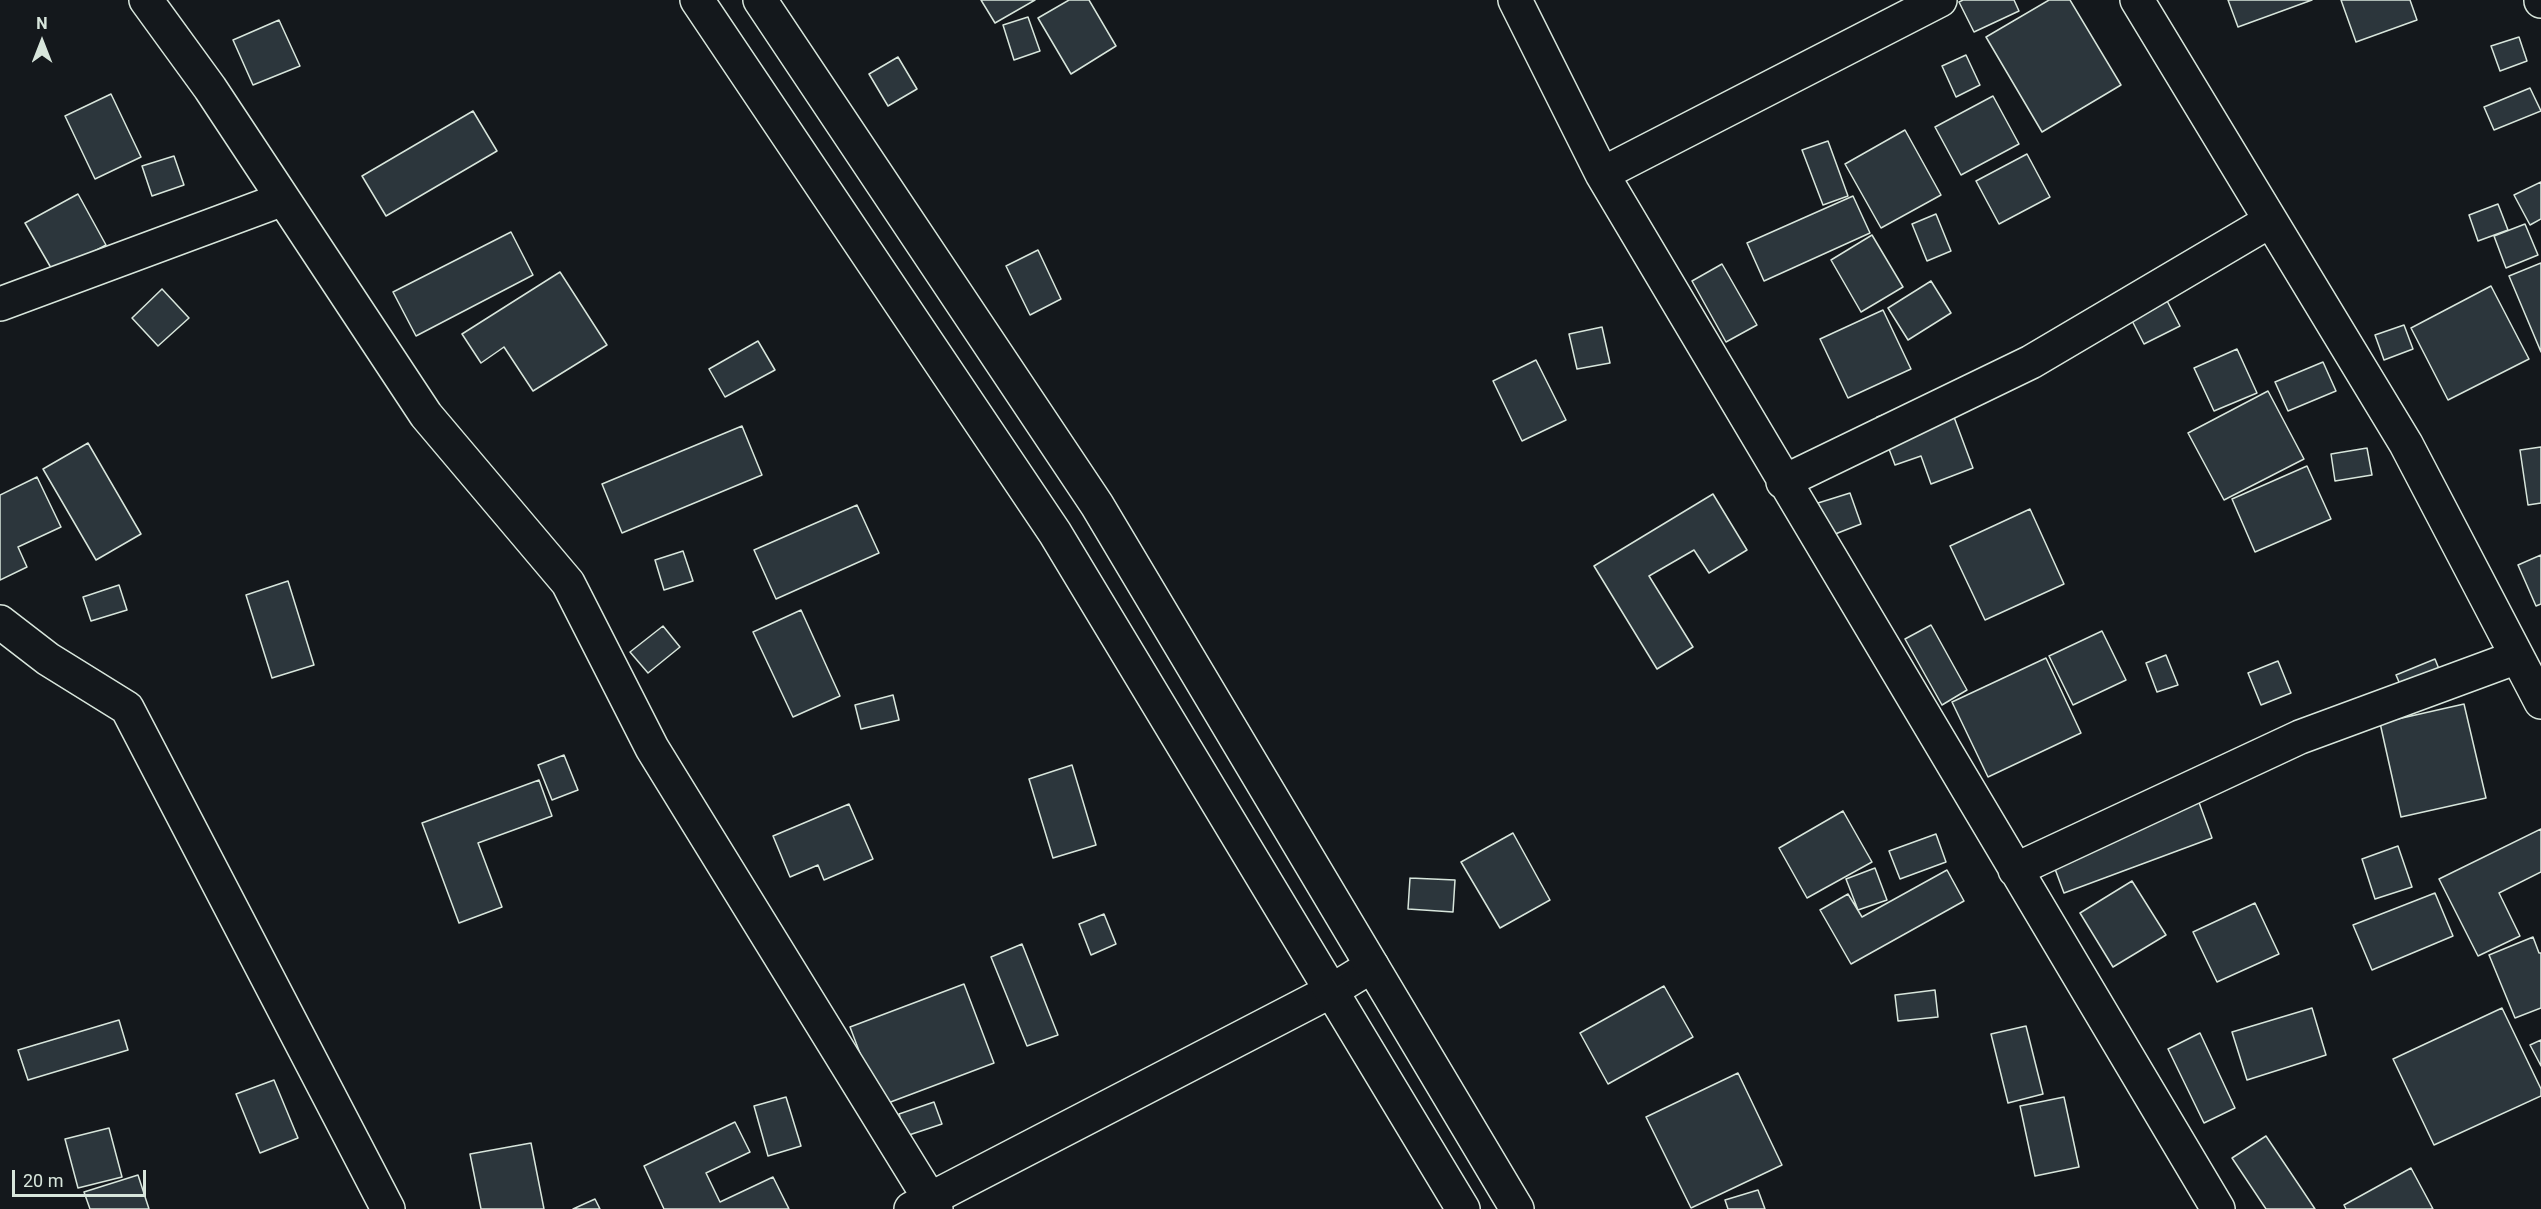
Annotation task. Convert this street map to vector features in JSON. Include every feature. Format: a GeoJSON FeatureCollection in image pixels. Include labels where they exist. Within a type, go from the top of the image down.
{"type":"FeatureCollection","features":[{"type":"Feature","properties":{"kind":"street"},"geometry":{"type":"LineString","coordinates":[[146,0],[210,88],[426,415],[568,583],[652,748],[926,1206],[1332,991],[1372,966]]}},
{"type":"Feature","properties":{"kind":"street"},"geometry":{"type":"LineString","coordinates":[[697,0],[1055,533],[1463,1209]]}},
{"type":"Feature","properties":{"kind":"street"},"geometry":{"type":"LineString","coordinates":[[760,0],[1096,505],[1517,1209]]}},
{"type":"Feature","properties":{"kind":"street"},"geometry":{"type":"LineString","coordinates":[[1515,0],[1602,174],[1783,482],[2218,1209]]}},
{"type":"Feature","properties":{"kind":"street"},"geometry":{"type":"LineString","coordinates":[[1602,174],[1940,0]]}},
{"type":"Feature","properties":{"kind":"street"},"geometry":{"type":"LineString","coordinates":[[2137,0],[2406,444],[2541,702]]}},
{"type":"Feature","properties":{"kind":"street"},"geometry":{"type":"LineString","coordinates":[[0,304],[283,199]]}},
{"type":"Feature","properties":{"kind":"street"},"geometry":{"type":"LineString","coordinates":[[1783,482],[2031,362],[2271,221]]}},
{"type":"Feature","properties":{"kind":"street"},"geometry":{"type":"LineString","coordinates":[[0,622],[48,659],[128,708],[387,1209]]}},
{"type":"Feature","properties":{"kind":"street"},"geometry":{"type":"LineString","coordinates":[[2015,870],[2300,737],[2517,657]]}},
{"type":"Feature","properties":{"kind":"building"},"geometry":{"type":"Polygon","coordinates":[[[981,0],[1035,0],[995,23],[981,0]]]}},
{"type":"Feature","properties":{"kind":"building"},"geometry":{"type":"Polygon","coordinates":[[[1069,0],[1089,0],[1116,46],[1071,74],[1038,18],[1069,0]]]}},
{"type":"Feature","properties":{"kind":"building"},"geometry":{"type":"Polygon","coordinates":[[[1963,0],[2014,0],[2019,11],[1974,32],[1959,2],[1963,0]]]}},
{"type":"Feature","properties":{"kind":"building"},"geometry":{"type":"Polygon","coordinates":[[[2049,0],[2070,0],[2121,85],[2042,132],[1986,37],[2049,0]]]}},
{"type":"Feature","properties":{"kind":"building"},"geometry":{"type":"Polygon","coordinates":[[[2228,0],[2312,0],[2238,27],[2228,0]]]}},
{"type":"Feature","properties":{"kind":"building"},"geometry":{"type":"Polygon","coordinates":[[[2341,0],[2410,0],[2417,20],[2356,42],[2341,0]]]}},
{"type":"Feature","properties":{"kind":"building"},"geometry":{"type":"Polygon","coordinates":[[[1028,17],[1040,51],[1014,60],[1003,25],[1028,17]]]}},
{"type":"Feature","properties":{"kind":"building"},"geometry":{"type":"Polygon","coordinates":[[[279,20],[300,66],[253,85],[233,40],[279,20]]]}},
{"type":"Feature","properties":{"kind":"building"},"geometry":{"type":"Polygon","coordinates":[[[2519,37],[2527,61],[2500,71],[2491,46],[2519,37]]]}},
{"type":"Feature","properties":{"kind":"building"},"geometry":{"type":"Polygon","coordinates":[[[1966,55],[1980,85],[1956,97],[1942,66],[1966,55]]]}},
{"type":"Feature","properties":{"kind":"building"},"geometry":{"type":"Polygon","coordinates":[[[898,57],[917,89],[888,106],[869,74],[898,57]]]}},
{"type":"Feature","properties":{"kind":"building"},"geometry":{"type":"Polygon","coordinates":[[[2530,88],[2541,111],[2494,130],[2484,107],[2530,88]]]}},
{"type":"Feature","properties":{"kind":"building"},"geometry":{"type":"Polygon","coordinates":[[[111,94],[141,157],[95,179],[65,116],[111,94]]]}},
{"type":"Feature","properties":{"kind":"building"},"geometry":{"type":"Polygon","coordinates":[[[1993,96],[2019,144],[1961,175],[1935,127],[1993,96]]]}},
{"type":"Feature","properties":{"kind":"building"},"geometry":{"type":"Polygon","coordinates":[[[473,111],[497,151],[386,216],[362,176],[473,111]]]}},
{"type":"Feature","properties":{"kind":"building"},"geometry":{"type":"Polygon","coordinates":[[[1905,130],[1941,195],[1881,228],[1845,164],[1905,130]]]}},
{"type":"Feature","properties":{"kind":"building"},"geometry":{"type":"Polygon","coordinates":[[[1828,141],[1848,196],[1823,205],[1802,150],[1828,141]]]}},
{"type":"Feature","properties":{"kind":"building"},"geometry":{"type":"Polygon","coordinates":[[[2027,154],[2050,197],[1999,224],[1976,181],[2027,154]]]}},
{"type":"Feature","properties":{"kind":"building"},"geometry":{"type":"Polygon","coordinates":[[[174,156],[184,185],[152,196],[142,166],[174,156]]]}},
{"type":"Feature","properties":{"kind":"building"},"geometry":{"type":"Polygon","coordinates":[[[2541,182],[2541,219],[2530,225],[2514,195],[2541,182]]]}},
{"type":"Feature","properties":{"kind":"building"},"geometry":{"type":"Polygon","coordinates":[[[78,194],[106,245],[54,273],[25,223],[78,194]]]}},
{"type":"Feature","properties":{"kind":"building"},"geometry":{"type":"Polygon","coordinates":[[[1853,196],[1870,233],[1764,281],[1747,243],[1853,196]]]}},
{"type":"Feature","properties":{"kind":"building"},"geometry":{"type":"Polygon","coordinates":[[[2498,204],[2508,230],[2478,241],[2469,215],[2498,204]]]}},
{"type":"Feature","properties":{"kind":"building"},"geometry":{"type":"Polygon","coordinates":[[[1936,214],[1951,251],[1927,261],[1912,224],[1936,214]]]}},
{"type":"Feature","properties":{"kind":"building"},"geometry":{"type":"Polygon","coordinates":[[[2525,224],[2538,255],[2506,268],[2494,236],[2525,224]]]}},
{"type":"Feature","properties":{"kind":"building"},"geometry":{"type":"Polygon","coordinates":[[[511,232],[533,275],[416,336],[393,292],[511,232]]]}},
{"type":"Feature","properties":{"kind":"building"},"geometry":{"type":"Polygon","coordinates":[[[1872,235],[1903,287],[1861,312],[1831,260],[1872,235]]]}},
{"type":"Feature","properties":{"kind":"building"},"geometry":{"type":"Polygon","coordinates":[[[1038,250],[1061,299],[1030,315],[1006,266],[1038,250]]]}},
{"type":"Feature","properties":{"kind":"building"},"geometry":{"type":"Polygon","coordinates":[[[2541,263],[2541,352],[2509,276],[2541,263]]]}},
{"type":"Feature","properties":{"kind":"building"},"geometry":{"type":"Polygon","coordinates":[[[1722,264],[1757,325],[1726,342],[1692,281],[1722,264]]]}},
{"type":"Feature","properties":{"kind":"building"},"geometry":{"type":"Polygon","coordinates":[[[560,272],[607,345],[533,391],[504,347],[481,363],[462,334],[560,272]]]}},
{"type":"Feature","properties":{"kind":"building"},"geometry":{"type":"Polygon","coordinates":[[[1931,281],[1951,313],[1908,340],[1888,308],[1931,281]]]}},
{"type":"Feature","properties":{"kind":"building"},"geometry":{"type":"Polygon","coordinates":[[[2491,286],[2529,359],[2448,400],[2411,328],[2491,286]]]}},
{"type":"Feature","properties":{"kind":"building"},"geometry":{"type":"Polygon","coordinates":[[[162,289],[189,318],[158,346],[132,318],[162,289]]]}},
{"type":"Feature","properties":{"kind":"building"},"geometry":{"type":"Polygon","coordinates":[[[2162,291],[2180,326],[2144,344],[2126,309],[2162,291]]]}},
{"type":"Feature","properties":{"kind":"building"},"geometry":{"type":"Polygon","coordinates":[[[1883,310],[1911,369],[1848,398],[1820,339],[1883,310]]]}},
{"type":"Feature","properties":{"kind":"building"},"geometry":{"type":"Polygon","coordinates":[[[2404,325],[2413,349],[2384,360],[2375,335],[2404,325]]]}},
{"type":"Feature","properties":{"kind":"building"},"geometry":{"type":"Polygon","coordinates":[[[1602,327],[1610,363],[1577,369],[1569,334],[1602,327]]]}},
{"type":"Feature","properties":{"kind":"building"},"geometry":{"type":"Polygon","coordinates":[[[758,341],[775,370],[725,397],[709,369],[758,341]]]}},
{"type":"Feature","properties":{"kind":"building"},"geometry":{"type":"Polygon","coordinates":[[[2237,349],[2257,393],[2214,411],[2194,368],[2237,349]]]}},
{"type":"Feature","properties":{"kind":"building"},"geometry":{"type":"Polygon","coordinates":[[[1536,360],[1566,420],[1522,441],[1493,381],[1536,360]]]}},
{"type":"Feature","properties":{"kind":"building"},"geometry":{"type":"Polygon","coordinates":[[[2323,362],[2336,391],[2288,411],[2275,382],[2323,362]]]}},
{"type":"Feature","properties":{"kind":"building"},"geometry":{"type":"Polygon","coordinates":[[[2268,391],[2304,459],[2224,500],[2188,433],[2268,391]]]}},
{"type":"Feature","properties":{"kind":"building"},"geometry":{"type":"Polygon","coordinates":[[[1945,393],[1973,468],[1931,484],[1921,456],[1895,465],[1877,417],[1945,393]]]}},
{"type":"Feature","properties":{"kind":"building"},"geometry":{"type":"Polygon","coordinates":[[[742,426],[762,475],[622,533],[602,484],[742,426]]]}},
{"type":"Feature","properties":{"kind":"building"},"geometry":{"type":"Polygon","coordinates":[[[88,443],[141,534],[96,560],[43,469],[88,443]]]}},
{"type":"Feature","properties":{"kind":"building"},"geometry":{"type":"Polygon","coordinates":[[[2541,447],[2541,503],[2528,505],[2520,450],[2541,447]]]}},
{"type":"Feature","properties":{"kind":"building"},"geometry":{"type":"Polygon","coordinates":[[[2367,448],[2372,475],[2335,481],[2331,454],[2367,448]]]}},
{"type":"Feature","properties":{"kind":"building"},"geometry":{"type":"Polygon","coordinates":[[[2307,466],[2331,519],[2255,552],[2232,499],[2307,466]]]}},
{"type":"Feature","properties":{"kind":"building"},"geometry":{"type":"Polygon","coordinates":[[[37,477],[61,527],[18,547],[27,567],[0,580],[0,495],[37,477]]]}},
{"type":"Feature","properties":{"kind":"building"},"geometry":{"type":"Polygon","coordinates":[[[1850,493],[1861,524],[1830,536],[1818,503],[1850,493]]]}},
{"type":"Feature","properties":{"kind":"building"},"geometry":{"type":"Polygon","coordinates":[[[1713,494],[1747,550],[1709,573],[1694,550],[1649,576],[1693,647],[1657,669],[1594,566],[1713,494]]]}},
{"type":"Feature","properties":{"kind":"building"},"geometry":{"type":"Polygon","coordinates":[[[857,505],[879,553],[776,599],[754,550],[857,505]]]}},
{"type":"Feature","properties":{"kind":"building"},"geometry":{"type":"Polygon","coordinates":[[[2030,509],[2064,584],[1985,620],[1950,546],[2030,509]]]}},
{"type":"Feature","properties":{"kind":"building"},"geometry":{"type":"Polygon","coordinates":[[[683,551],[693,581],[664,590],[655,560],[683,551]]]}},
{"type":"Feature","properties":{"kind":"building"},"geometry":{"type":"Polygon","coordinates":[[[2541,555],[2541,604],[2536,606],[2518,565],[2541,555]]]}},
{"type":"Feature","properties":{"kind":"building"},"geometry":{"type":"Polygon","coordinates":[[[288,581],[314,665],[272,678],[246,595],[288,581]]]}},
{"type":"Feature","properties":{"kind":"building"},"geometry":{"type":"Polygon","coordinates":[[[119,585],[127,610],[91,621],[83,597],[119,585]]]}},
{"type":"Feature","properties":{"kind":"building"},"geometry":{"type":"Polygon","coordinates":[[[801,610],[840,696],[793,717],[753,632],[801,610]]]}},
{"type":"Feature","properties":{"kind":"building"},"geometry":{"type":"Polygon","coordinates":[[[1931,625],[1967,690],[1942,705],[1905,639],[1931,625]]]}},
{"type":"Feature","properties":{"kind":"building"},"geometry":{"type":"Polygon","coordinates":[[[663,626],[680,647],[648,673],[630,652],[663,626]]]}},
{"type":"Feature","properties":{"kind":"building"},"geometry":{"type":"Polygon","coordinates":[[[2102,631],[2126,680],[2073,705],[2049,656],[2102,631]]]}},
{"type":"Feature","properties":{"kind":"building"},"geometry":{"type":"Polygon","coordinates":[[[2166,655],[2178,685],[2157,692],[2146,663],[2166,655]]]}},
{"type":"Feature","properties":{"kind":"building"},"geometry":{"type":"Polygon","coordinates":[[[2046,658],[2081,733],[1988,777],[1952,702],[2046,658]]]}},
{"type":"Feature","properties":{"kind":"building"},"geometry":{"type":"Polygon","coordinates":[[[2435,659],[2447,689],[2409,705],[2396,675],[2435,659]]]}},
{"type":"Feature","properties":{"kind":"building"},"geometry":{"type":"Polygon","coordinates":[[[2278,661],[2291,693],[2261,705],[2248,673],[2278,661]]]}},
{"type":"Feature","properties":{"kind":"building"},"geometry":{"type":"Polygon","coordinates":[[[893,695],[899,720],[861,729],[855,705],[893,695]]]}},
{"type":"Feature","properties":{"kind":"building"},"geometry":{"type":"Polygon","coordinates":[[[2464,704],[2486,798],[2401,817],[2380,723],[2464,704]]]}},
{"type":"Feature","properties":{"kind":"building"},"geometry":{"type":"Polygon","coordinates":[[[564,755],[578,790],[552,800],[538,765],[564,755]]]}},
{"type":"Feature","properties":{"kind":"building"},"geometry":{"type":"Polygon","coordinates":[[[1072,765],[1096,845],[1053,858],[1029,779],[1072,765]]]}},
{"type":"Feature","properties":{"kind":"building"},"geometry":{"type":"Polygon","coordinates":[[[539,780],[552,816],[478,843],[502,907],[459,923],[422,823],[539,780]]]}},
{"type":"Feature","properties":{"kind":"building"},"geometry":{"type":"Polygon","coordinates":[[[2197,797],[2212,838],[2064,893],[2049,853],[2197,797]]]}},
{"type":"Feature","properties":{"kind":"building"},"geometry":{"type":"Polygon","coordinates":[[[849,804],[873,859],[824,880],[818,865],[790,877],[773,836],[849,804]]]}},
{"type":"Feature","properties":{"kind":"building"},"geometry":{"type":"Polygon","coordinates":[[[1843,811],[1872,862],[1807,898],[1779,848],[1843,811]]]}},
{"type":"Feature","properties":{"kind":"building"},"geometry":{"type":"Polygon","coordinates":[[[2541,829],[2541,872],[2499,893],[2520,936],[2478,956],[2439,879],[2541,829]]]}},
{"type":"Feature","properties":{"kind":"building"},"geometry":{"type":"Polygon","coordinates":[[[1513,833],[1550,900],[1500,928],[1461,862],[1513,833]]]}},
{"type":"Feature","properties":{"kind":"building"},"geometry":{"type":"Polygon","coordinates":[[[1936,834],[1946,862],[1900,879],[1889,851],[1936,834]]]}},
{"type":"Feature","properties":{"kind":"building"},"geometry":{"type":"Polygon","coordinates":[[[2398,846],[2412,887],[2375,899],[2362,859],[2398,846]]]}},
{"type":"Feature","properties":{"kind":"building"},"geometry":{"type":"Polygon","coordinates":[[[1875,868],[1887,900],[1858,910],[1846,879],[1875,868]]]}},
{"type":"Feature","properties":{"kind":"building"},"geometry":{"type":"Polygon","coordinates":[[[1947,870],[1964,901],[1851,964],[1820,910],[1848,894],[1862,917],[1947,870]]]}},
{"type":"Feature","properties":{"kind":"building"},"geometry":{"type":"Polygon","coordinates":[[[1410,878],[1455,880],[1453,912],[1408,909],[1410,878]]]}},
{"type":"Feature","properties":{"kind":"building"},"geometry":{"type":"Polygon","coordinates":[[[2132,881],[2166,935],[2113,967],[2080,913],[2132,881]]]}},
{"type":"Feature","properties":{"kind":"building"},"geometry":{"type":"Polygon","coordinates":[[[2435,893],[2453,936],[2372,970],[2353,925],[2435,893]]]}},
{"type":"Feature","properties":{"kind":"building"},"geometry":{"type":"Polygon","coordinates":[[[2255,903],[2279,954],[2217,982],[2193,932],[2255,903]]]}},
{"type":"Feature","properties":{"kind":"building"},"geometry":{"type":"Polygon","coordinates":[[[1104,914],[1116,944],[1091,955],[1079,924],[1104,914]]]}},
{"type":"Feature","properties":{"kind":"building"},"geometry":{"type":"Polygon","coordinates":[[[2533,937],[2541,953],[2541,1008],[2515,1018],[2489,955],[2533,937]]]}},
{"type":"Feature","properties":{"kind":"building"},"geometry":{"type":"Polygon","coordinates":[[[1022,944],[1058,1035],[1027,1046],[991,957],[1022,944]]]}},
{"type":"Feature","properties":{"kind":"building"},"geometry":{"type":"Polygon","coordinates":[[[964,984],[994,1063],[880,1106],[850,1027],[964,984]]]}},
{"type":"Feature","properties":{"kind":"building"},"geometry":{"type":"Polygon","coordinates":[[[1664,986],[1693,1037],[1608,1084],[1580,1033],[1664,986]]]}},
{"type":"Feature","properties":{"kind":"building"},"geometry":{"type":"Polygon","coordinates":[[[1935,990],[1938,1017],[1898,1021],[1895,995],[1935,990]]]}},
{"type":"Feature","properties":{"kind":"building"},"geometry":{"type":"Polygon","coordinates":[[[2312,1008],[2326,1055],[2247,1080],[2232,1032],[2312,1008]]]}},
{"type":"Feature","properties":{"kind":"building"},"geometry":{"type":"Polygon","coordinates":[[[2502,1008],[2541,1089],[2541,1096],[2434,1145],[2393,1059],[2502,1008]]]}},
{"type":"Feature","properties":{"kind":"building"},"geometry":{"type":"Polygon","coordinates":[[[119,1020],[128,1050],[28,1080],[18,1050],[119,1020]]]}},
{"type":"Feature","properties":{"kind":"building"},"geometry":{"type":"Polygon","coordinates":[[[2026,1026],[2043,1094],[2008,1103],[1991,1034],[2026,1026]]]}},
{"type":"Feature","properties":{"kind":"building"},"geometry":{"type":"Polygon","coordinates":[[[2200,1033],[2235,1108],[2204,1123],[2168,1049],[2200,1033]]]}},
{"type":"Feature","properties":{"kind":"building"},"geometry":{"type":"Polygon","coordinates":[[[2541,1040],[2541,1066],[2530,1045],[2541,1040]]]}},
{"type":"Feature","properties":{"kind":"building"},"geometry":{"type":"Polygon","coordinates":[[[1738,1073],[1782,1165],[1691,1208],[1646,1117],[1738,1073]]]}},
{"type":"Feature","properties":{"kind":"building"},"geometry":{"type":"Polygon","coordinates":[[[274,1080],[298,1138],[260,1153],[236,1094],[274,1080]]]}},
{"type":"Feature","properties":{"kind":"building"},"geometry":{"type":"Polygon","coordinates":[[[786,1097],[801,1146],[768,1156],[754,1106],[786,1097]]]}},
{"type":"Feature","properties":{"kind":"building"},"geometry":{"type":"Polygon","coordinates":[[[2064,1097],[2079,1167],[2035,1176],[2020,1106],[2064,1097]]]}},
{"type":"Feature","properties":{"kind":"building"},"geometry":{"type":"Polygon","coordinates":[[[934,1102],[942,1124],[906,1136],[899,1114],[934,1102]]]}},
{"type":"Feature","properties":{"kind":"building"},"geometry":{"type":"Polygon","coordinates":[[[735,1122],[750,1152],[706,1173],[720,1202],[773,1177],[789,1209],[664,1209],[644,1166],[735,1122]]]}},
{"type":"Feature","properties":{"kind":"building"},"geometry":{"type":"Polygon","coordinates":[[[109,1128],[122,1177],[78,1188],[65,1139],[109,1128]]]}},
{"type":"Feature","properties":{"kind":"building"},"geometry":{"type":"Polygon","coordinates":[[[2266,1136],[2315,1209],[2266,1209],[2232,1158],[2266,1136]]]}},
{"type":"Feature","properties":{"kind":"building"},"geometry":{"type":"Polygon","coordinates":[[[531,1143],[544,1209],[481,1209],[470,1154],[531,1143]]]}},
{"type":"Feature","properties":{"kind":"building"},"geometry":{"type":"Polygon","coordinates":[[[2411,1168],[2433,1209],[2346,1209],[2344,1205],[2411,1168]]]}},
{"type":"Feature","properties":{"kind":"building"},"geometry":{"type":"Polygon","coordinates":[[[138,1175],[149,1209],[90,1209],[84,1192],[138,1175]]]}},
{"type":"Feature","properties":{"kind":"building"},"geometry":{"type":"Polygon","coordinates":[[[1758,1190],[1765,1209],[1728,1209],[1725,1200],[1758,1190]]]}},
{"type":"Feature","properties":{"kind":"building"},"geometry":{"type":"Polygon","coordinates":[[[595,1199],[600,1209],[573,1209],[595,1199]]]}}]}
